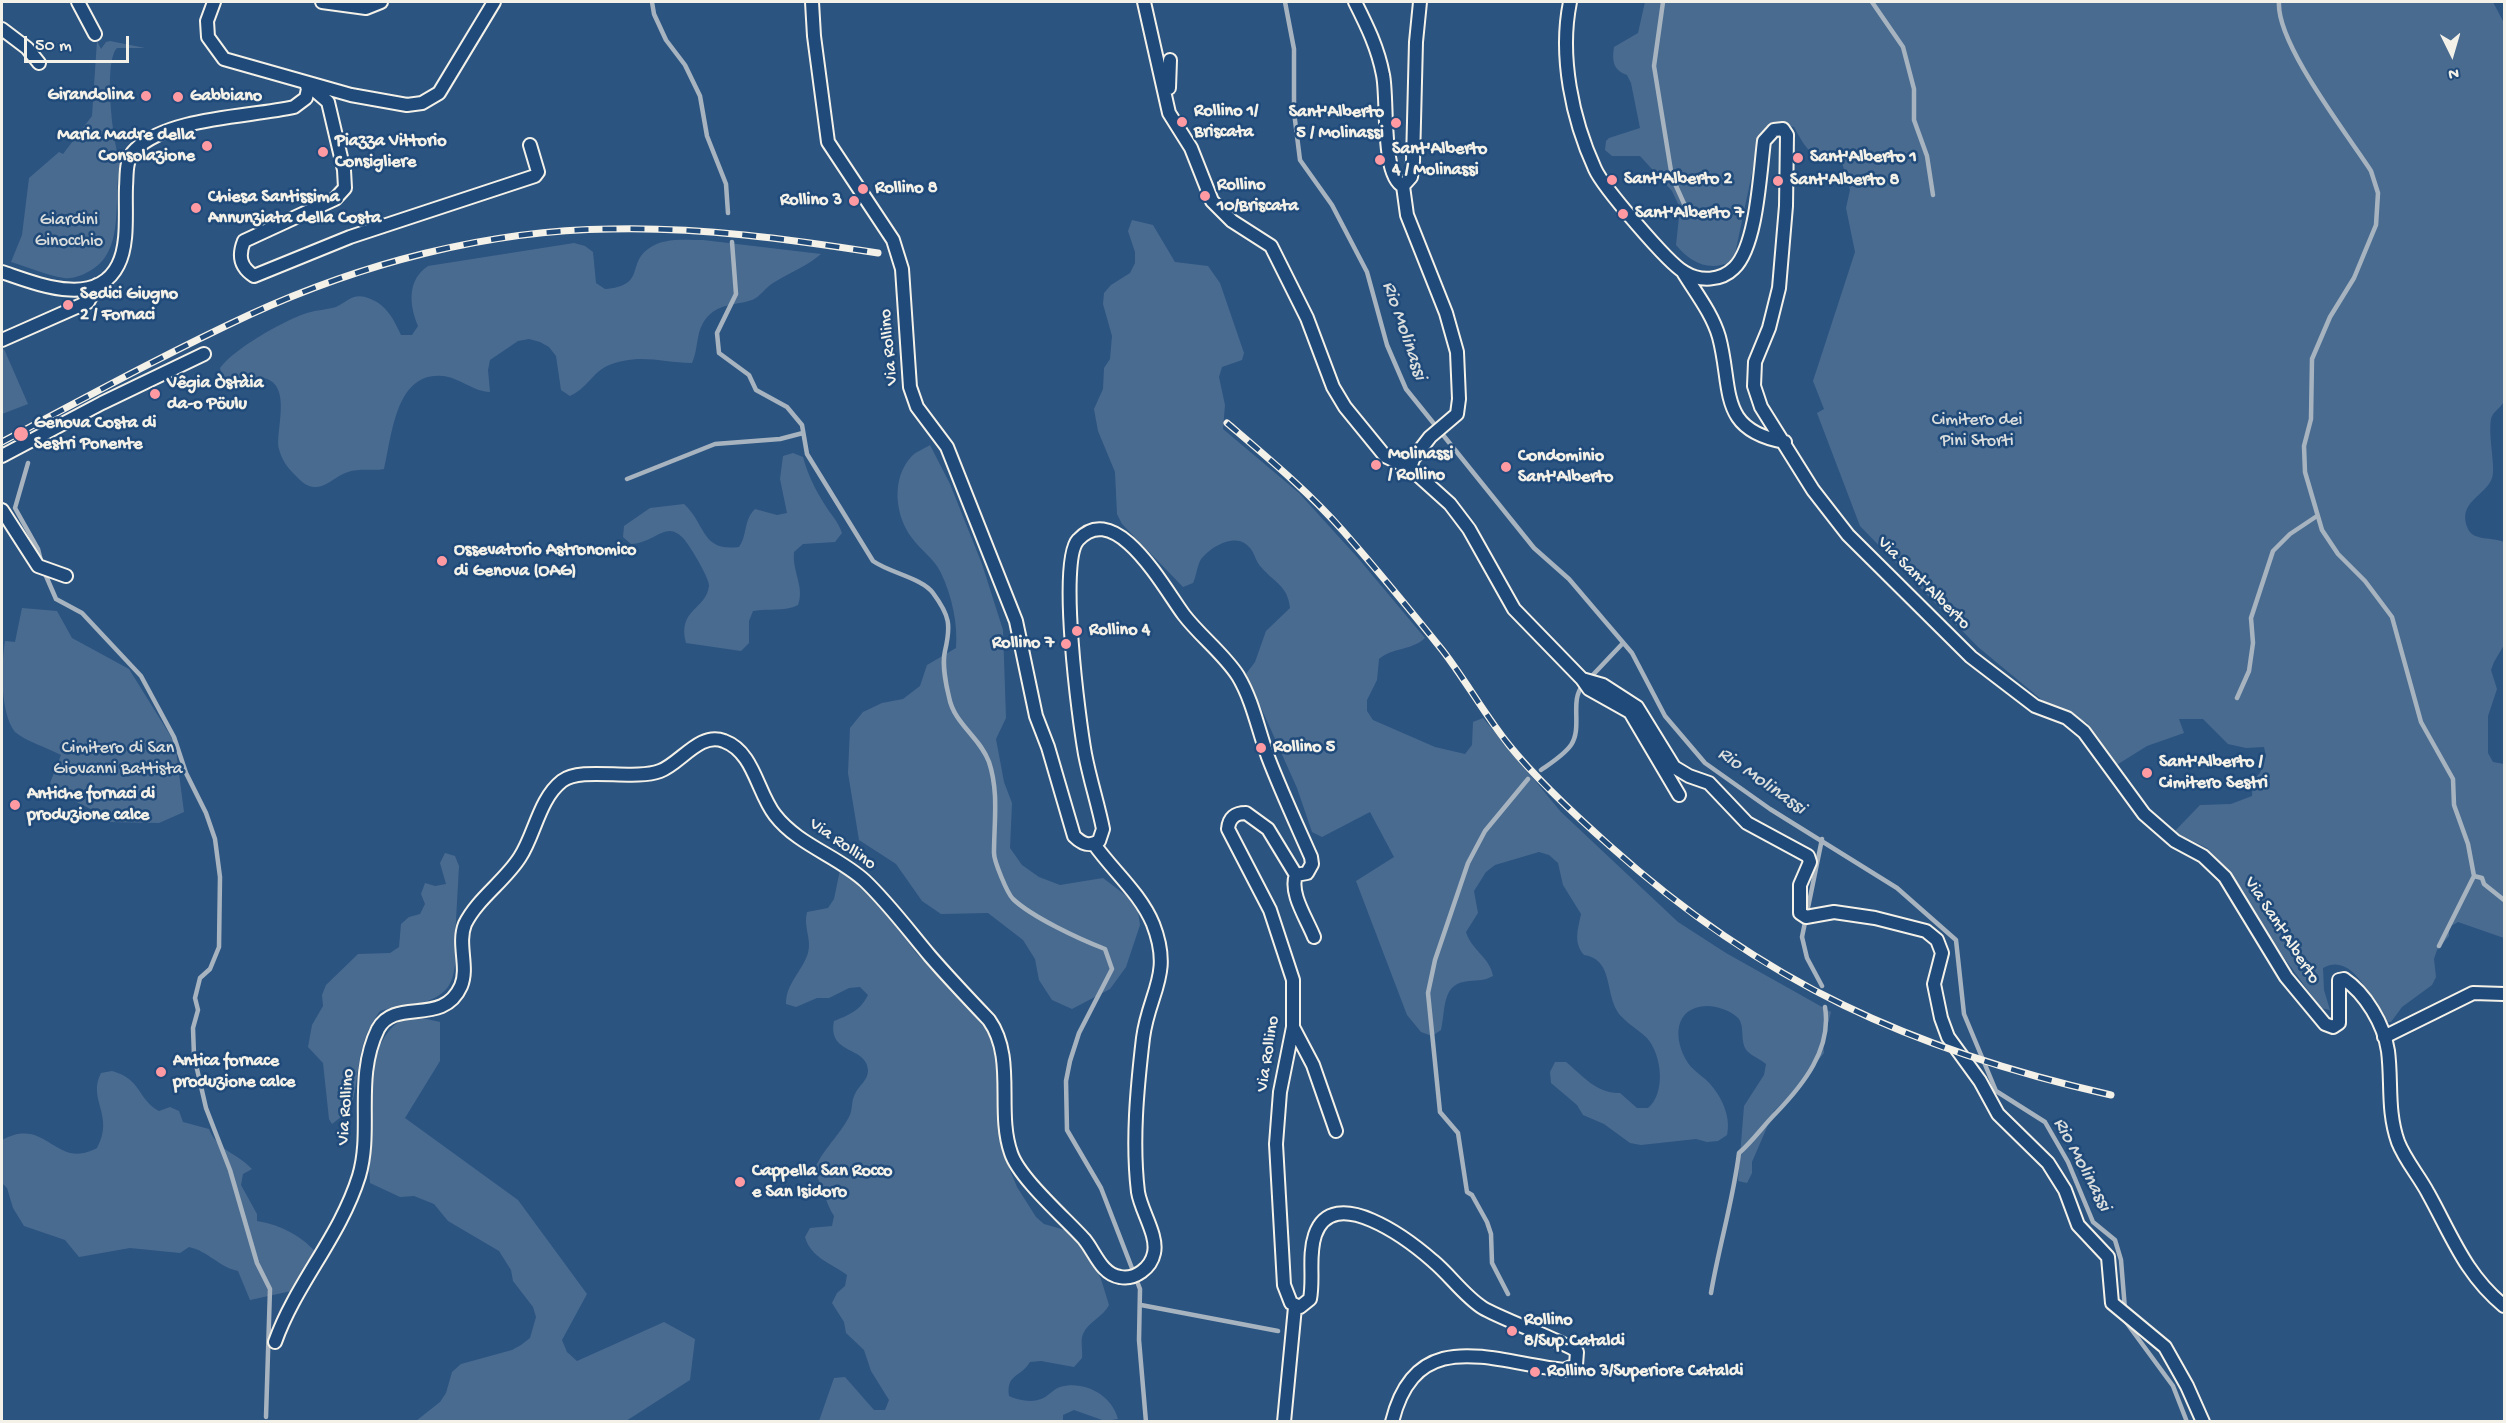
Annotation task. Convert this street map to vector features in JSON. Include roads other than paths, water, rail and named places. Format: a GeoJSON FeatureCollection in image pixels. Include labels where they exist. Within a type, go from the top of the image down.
{"type":"FeatureCollection","features":[{"type":"Feature","properties":{"kind":"street"},"geometry":{"type":"LineString","coordinates":[[78,2],[95,34]]}},
{"type":"Feature","properties":{"kind":"street"},"geometry":{"type":"LineString","coordinates":[[214,2],[209,13],[208,37],[218,54],[232,63],[391,104],[422,103],[439,93],[494,2]]}},
{"type":"Feature","properties":{"kind":"street"},"geometry":{"type":"LineString","coordinates":[[322,2],[366,8],[381,2]]}},
{"type":"Feature","properties":{"kind":"street","name":"Via Rollino"},"geometry":{"type":"LineString","coordinates":[[275,1341],[285,1312],[338,1229],[358,1178],[367,1068],[373,1045],[383,1023],[399,1013],[435,1010],[457,992],[463,978],[465,926],[521,855],[549,797],[562,782],[584,776],[650,774],[664,770],[704,741],[714,738],[740,750],[779,820],[794,833],[862,878],[989,1020],[1001,1047],[1006,1120],[1013,1158],[1038,1190],[1086,1242],[1104,1269],[1123,1278],[1136,1275],[1147,1267],[1155,1250],[1139,1196],[1136,1138],[1143,1036],[1147,1017],[1161,978],[1161,957],[1152,922],[1135,894],[1094,844],[1082,843],[1071,830],[1048,747],[1036,716],[1016,621],[947,447],[917,406],[910,387],[902,269],[893,240],[828,142],[814,36],[812,2]]}},
{"type":"Feature","properties":{"kind":"street"},"geometry":{"type":"LineString","coordinates":[[1144,2],[1169,113],[1191,148],[1212,201],[1232,221],[1271,246],[1307,318],[1333,387],[1345,407],[1385,456],[1411,464],[1450,504],[1469,529],[1514,609],[1582,679],[1588,689],[1630,712],[1679,795]]}},
{"type":"Feature","properties":{"kind":"street"},"geometry":{"type":"LineString","coordinates":[[1354,2],[1376,44],[1384,77],[1389,158],[1396,181],[1403,186],[1407,215],[1446,313],[1457,352],[1460,399],[1457,414],[1430,437],[1411,464]]}},
{"type":"Feature","properties":{"kind":"street"},"geometry":{"type":"LineString","coordinates":[[1403,186],[1411,177],[1413,167],[1417,104],[1416,42],[1420,2]]}},
{"type":"Feature","properties":{"kind":"street"},"geometry":{"type":"LineString","coordinates":[[1570,2],[1565,32],[1567,76],[1594,168],[1604,186],[1683,272],[1708,311],[1718,335],[1732,410],[1748,428],[1762,438],[1785,442]]}},
{"type":"Feature","properties":{"kind":"street"},"geometry":{"type":"LineString","coordinates":[[2,29],[27,48],[39,63]]}},
{"type":"Feature","properties":{"kind":"street"},"geometry":{"type":"LineString","coordinates":[[1169,113],[1170,60]]}},
{"type":"Feature","properties":{"kind":"street"},"geometry":{"type":"LineString","coordinates":[[306,83],[328,102],[342,159],[345,188],[335,199],[244,241],[240,259],[250,273],[260,275],[350,237],[535,176],[538,172],[530,145]]}},
{"type":"Feature","properties":{"kind":"street"},"geometry":{"type":"LineString","coordinates":[[2,340],[88,302],[97,285],[113,271],[120,256],[127,169],[132,153],[152,139],[197,123],[294,107],[306,98],[308,89],[306,83]]}},
{"type":"Feature","properties":{"kind":"street","name":"Via Sant'Alberto"},"geometry":{"type":"LineString","coordinates":[[1683,272],[1707,279],[1716,278],[1733,269],[1739,262],[1751,231],[1764,141],[1774,130],[1783,129],[1788,142],[1779,288],[1768,328],[1755,362],[1754,386],[1761,407],[1814,490],[1848,535],[1971,657],[2035,706],[2067,718],[2084,732],[2144,814],[2175,841],[2203,856],[2225,877],[2286,977],[2325,1024],[2333,1027],[2339,1023],[2338,980],[2344,979],[2358,988],[2384,1037],[2388,1051],[2390,1111],[2399,1143],[2459,1254],[2482,1287],[2505,1306]]}},
{"type":"Feature","properties":{"kind":"street"},"geometry":{"type":"LineString","coordinates":[[2,272],[67,290],[82,290],[97,285]]}},
{"type":"Feature","properties":{"kind":"street"},"geometry":{"type":"LineString","coordinates":[[2,456],[102,403],[204,354]]}},
{"type":"Feature","properties":{"kind":"street"},"geometry":{"type":"LineString","coordinates":[[2,510],[38,566],[66,576]]}},
{"type":"Feature","properties":{"kind":"street"},"geometry":{"type":"LineString","coordinates":[[1094,844],[1100,841],[1102,830],[1076,697],[1070,562],[1075,542],[1086,532],[1096,528],[1112,531],[1136,550],[1154,569],[1185,616],[1237,675],[1252,706],[1289,810],[1311,857],[1312,864],[1307,873],[1296,875],[1293,882],[1314,937]]}},
{"type":"Feature","properties":{"kind":"street"},"geometry":{"type":"LineString","coordinates":[[1582,679],[1603,685],[1637,707],[1674,767],[1689,776],[1709,783],[1747,823],[1808,856],[1810,862],[1800,885],[1800,913],[1806,917],[1834,912],[1875,918],[1926,931],[1937,940],[1942,953],[1934,984],[1941,1018],[1948,1037],[1980,1081],[1998,1114],[2048,1163],[2065,1190],[2078,1225],[2108,1257],[2111,1296],[2116,1306],[2131,1317],[2146,1333],[2166,1347],[2203,1422]]}},
{"type":"Feature","properties":{"kind":"street","name":"Via Rollino"},"geometry":{"type":"LineString","coordinates":[[1284,1422],[1295,1307],[1291,1304],[1284,1285],[1276,1144],[1281,1092],[1293,1027],[1293,980],[1270,910],[1228,829],[1233,816],[1246,813],[1268,829],[1296,875]]}},
{"type":"Feature","properties":{"kind":"street"},"geometry":{"type":"LineString","coordinates":[[2384,1037],[2473,993],[2505,994]]}},
{"type":"Feature","properties":{"kind":"street"},"geometry":{"type":"LineString","coordinates":[[1293,1027],[1313,1065],[1336,1131]]}},
{"type":"Feature","properties":{"kind":"street"},"geometry":{"type":"LineString","coordinates":[[1295,1307],[1305,1305],[1310,1299],[1313,1242],[1319,1228],[1332,1215],[1348,1213],[1370,1219],[1397,1234],[1432,1260],[1481,1307],[1520,1327],[1571,1346],[1577,1352],[1576,1365],[1564,1370],[1474,1354],[1443,1359],[1425,1368],[1408,1383],[1392,1422]]}},
{"type":"Feature","properties":{"kind":"waterway"},"geometry":{"type":"LineString","coordinates":[[652,2],[654,14],[666,40],[685,65],[700,96],[707,136],[726,184],[728,213]]}},
{"type":"Feature","properties":{"kind":"waterway","name":"Rio Molinassi"},"geometry":{"type":"LineString","coordinates":[[1285,2],[1294,49],[1294,112],[1300,160],[1332,205],[1367,272],[1387,345],[1406,389],[1534,548],[1569,579],[1632,653],[1665,716],[1705,763],[1770,809],[1897,888],[1956,940],[1964,1014],[1996,1091],[2045,1122],[2068,1162],[2093,1222],[2115,1240],[2121,1260],[2126,1322],[2173,1386],[2187,1422]]}},
{"type":"Feature","properties":{"kind":"waterway"},"geometry":{"type":"LineString","coordinates":[[1663,2],[1654,66],[1672,177],[1686,208]]}},
{"type":"Feature","properties":{"kind":"waterway"},"geometry":{"type":"LineString","coordinates":[[1872,2],[1903,47],[1914,89],[1914,120],[1927,156],[1933,195]]}},
{"type":"Feature","properties":{"kind":"waterway"},"geometry":{"type":"LineString","coordinates":[[2279,2],[2281,20],[2300,64],[2371,171],[2378,193],[2376,225],[2354,278],[2330,317],[2312,359],[2311,419],[2304,446],[2305,472],[2322,530],[2338,554],[2365,581],[2392,617],[2421,722],[2453,779],[2454,805],[2468,844],[2474,876],[2482,878],[2484,884],[2504,900]]}},
{"type":"Feature","properties":{"kind":"waterway"},"geometry":{"type":"LineString","coordinates":[[732,242],[736,294],[717,333],[719,353],[749,375],[756,390],[787,407],[802,425],[807,454],[873,561],[921,583],[933,593],[943,608],[948,621],[944,662],[949,697],[956,715],[980,745],[989,762],[995,796],[994,853],[1001,877],[1010,896],[1021,906],[1069,934],[1105,949],[1112,969],[1079,1033],[1070,1061],[1066,1081],[1067,1130],[1101,1188],[1140,1289],[1139,1340],[1146,1422]]}},
{"type":"Feature","properties":{"kind":"waterway"},"geometry":{"type":"LineString","coordinates":[[627,479],[715,444],[780,439],[803,433]]}},
{"type":"Feature","properties":{"kind":"waterway"},"geometry":{"type":"LineString","coordinates":[[28,463],[15,508],[38,549],[41,561]]}},
{"type":"Feature","properties":{"kind":"waterway"},"geometry":{"type":"LineString","coordinates":[[2237,698],[2249,671],[2253,643],[2251,618],[2273,551],[2290,534],[2317,516]]}},
{"type":"Feature","properties":{"kind":"waterway"},"geometry":{"type":"LineString","coordinates":[[43,569],[56,599],[82,613],[141,676],[174,737],[186,773],[206,813],[215,839],[220,877],[219,947],[210,969],[200,978],[195,998],[198,1010],[193,1028],[194,1056],[206,1108],[230,1170],[257,1263],[270,1289],[266,1417]]}},
{"type":"Feature","properties":{"kind":"waterway"},"geometry":{"type":"LineString","coordinates":[[1589,679],[1623,643]]}},
{"type":"Feature","properties":{"kind":"waterway"},"geometry":{"type":"LineString","coordinates":[[1541,770],[1571,745],[1576,730],[1577,699],[1583,685]]}},
{"type":"Feature","properties":{"kind":"waterway"},"geometry":{"type":"LineString","coordinates":[[1508,1294],[1492,1263],[1491,1234],[1487,1222],[1472,1195],[1467,1192],[1458,1133],[1440,1112],[1428,993],[1435,960],[1468,863],[1485,831],[1528,779]]}},
{"type":"Feature","properties":{"kind":"waterway"},"geometry":{"type":"LineString","coordinates":[[1822,839],[1802,937],[1807,958],[1822,986]]}},
{"type":"Feature","properties":{"kind":"waterway"},"geometry":{"type":"LineString","coordinates":[[2439,946],[2474,876]]}},
{"type":"Feature","properties":{"kind":"waterway"},"geometry":{"type":"LineString","coordinates":[[1711,1293],[1739,1153],[1796,1091],[1813,1065],[1824,1037],[1825,1007]]}},
{"type":"Feature","properties":{"kind":"waterway"},"geometry":{"type":"LineString","coordinates":[[1141,1305],[1278,1331]]}},
{"type":"Feature","properties":{"kind":"railway"},"geometry":{"type":"LineString","coordinates":[[2,442],[186,345],[291,297],[380,266],[471,243],[564,231],[645,229],[744,235],[878,253]]}},
{"type":"Feature","properties":{"kind":"railway"},"geometry":{"type":"LineString","coordinates":[[1227,423],[1273,462],[1331,517],[1443,651],[1500,734],[1532,772],[1597,834],[1667,894],[1725,936],[1783,973],[1843,1005],[1905,1033],[1970,1056],[2039,1077],[2111,1095]]}},
{"type":"Feature","properties":{"kind":"place","name":"Girandolina"},"geometry":{"type":"Point","coordinates":[146,96]}},
{"type":"Feature","properties":{"kind":"place","name":"Gabbiano"},"geometry":{"type":"Point","coordinates":[178,97]}},
{"type":"Feature","properties":{"kind":"place","name":"Rollino 1/ Briscata"},"geometry":{"type":"Point","coordinates":[1182,122]}},
{"type":"Feature","properties":{"kind":"place","name":"Sant'Alberto 5 / Molinassi"},"geometry":{"type":"Point","coordinates":[1396,123]}},
{"type":"Feature","properties":{"kind":"place","name":"Maria Madre della Consolazione"},"geometry":{"type":"Point","coordinates":[207,146]}},
{"type":"Feature","properties":{"kind":"place","name":"Piazza Vittorio Consigliere"},"geometry":{"type":"Point","coordinates":[323,152]}},
{"type":"Feature","properties":{"kind":"place","name":"Sant'Alberto 1"},"geometry":{"type":"Point","coordinates":[1798,158]}},
{"type":"Feature","properties":{"kind":"place","name":"Sant'Alberto 4 / Molinassi"},"geometry":{"type":"Point","coordinates":[1380,160]}},
{"type":"Feature","properties":{"kind":"place","name":"Sant'Alberto 2"},"geometry":{"type":"Point","coordinates":[1612,180]}},
{"type":"Feature","properties":{"kind":"place","name":"Sant'Alberto 8"},"geometry":{"type":"Point","coordinates":[1778,181]}},
{"type":"Feature","properties":{"kind":"place","name":"Rollino 8"},"geometry":{"type":"Point","coordinates":[863,189]}},
{"type":"Feature","properties":{"kind":"place","name":"Rollino 10/Briscata"},"geometry":{"type":"Point","coordinates":[1205,196]}},
{"type":"Feature","properties":{"kind":"place","name":"Rollino 3"},"geometry":{"type":"Point","coordinates":[854,201]}},
{"type":"Feature","properties":{"kind":"place","name":"Chiesa Santissima Annunziata della Costa"},"geometry":{"type":"Point","coordinates":[196,208]}},
{"type":"Feature","properties":{"kind":"place","name":"Sant'Alberto 7"},"geometry":{"type":"Point","coordinates":[1623,214]}},
{"type":"Feature","properties":{"kind":"place","name":"Sedici Giugno 2 / Fornaci"},"geometry":{"type":"Point","coordinates":[68,305]}},
{"type":"Feature","properties":{"kind":"place","name":"Vêgia Òstàia da-o Pöulu"},"geometry":{"type":"Point","coordinates":[155,394]}},
{"type":"Feature","properties":{"kind":"place","name":"Genova Costa di Sestri Ponente"},"geometry":{"type":"Point","coordinates":[21,434]}},
{"type":"Feature","properties":{"kind":"place","name":"Molinassi / Rollino"},"geometry":{"type":"Point","coordinates":[1376,465]}},
{"type":"Feature","properties":{"kind":"place","name":"Condominio Sant'Alberto"},"geometry":{"type":"Point","coordinates":[1506,467]}},
{"type":"Feature","properties":{"kind":"place","name":"Ossevatorio Astronomico di Genova (OAG)"},"geometry":{"type":"Point","coordinates":[442,561]}},
{"type":"Feature","properties":{"kind":"place","name":"Rollino 4"},"geometry":{"type":"Point","coordinates":[1077,631]}},
{"type":"Feature","properties":{"kind":"place","name":"Rollino 7"},"geometry":{"type":"Point","coordinates":[1066,644]}},
{"type":"Feature","properties":{"kind":"place","name":"Rollino 5"},"geometry":{"type":"Point","coordinates":[1261,748]}},
{"type":"Feature","properties":{"kind":"place","name":"Sant'Alberto / Cimitero Sestri"},"geometry":{"type":"Point","coordinates":[2147,773]}},
{"type":"Feature","properties":{"kind":"place","name":"Antiche fornaci di produzione calce"},"geometry":{"type":"Point","coordinates":[15,805]}},
{"type":"Feature","properties":{"kind":"place","name":"Antica fornace produzione calce"},"geometry":{"type":"Point","coordinates":[161,1072]}},
{"type":"Feature","properties":{"kind":"place","name":"Cappella San Rocco e San Isidoro"},"geometry":{"type":"Point","coordinates":[740,1182]}},
{"type":"Feature","properties":{"kind":"place","name":"Rollino 8/Sup.Cataldi"},"geometry":{"type":"Point","coordinates":[1512,1331]}},
{"type":"Feature","properties":{"kind":"place","name":"Rollino 3/Superiore Cataldi"},"geometry":{"type":"Point","coordinates":[1535,1372]}},
{"type":"Feature","properties":{"kind":"park label","name":"Giardini Ginocchio"},"geometry":{"type":"Point","coordinates":[69,231]}},
{"type":"Feature","properties":{"kind":"park label","name":"Cimitero dei Pini Storti"},"geometry":{"type":"Point","coordinates":[1977,431]}},
{"type":"Feature","properties":{"kind":"park label","name":"Cimitero di San Giovanni Battista"},"geometry":{"type":"Point","coordinates":[118,759]}}]}
